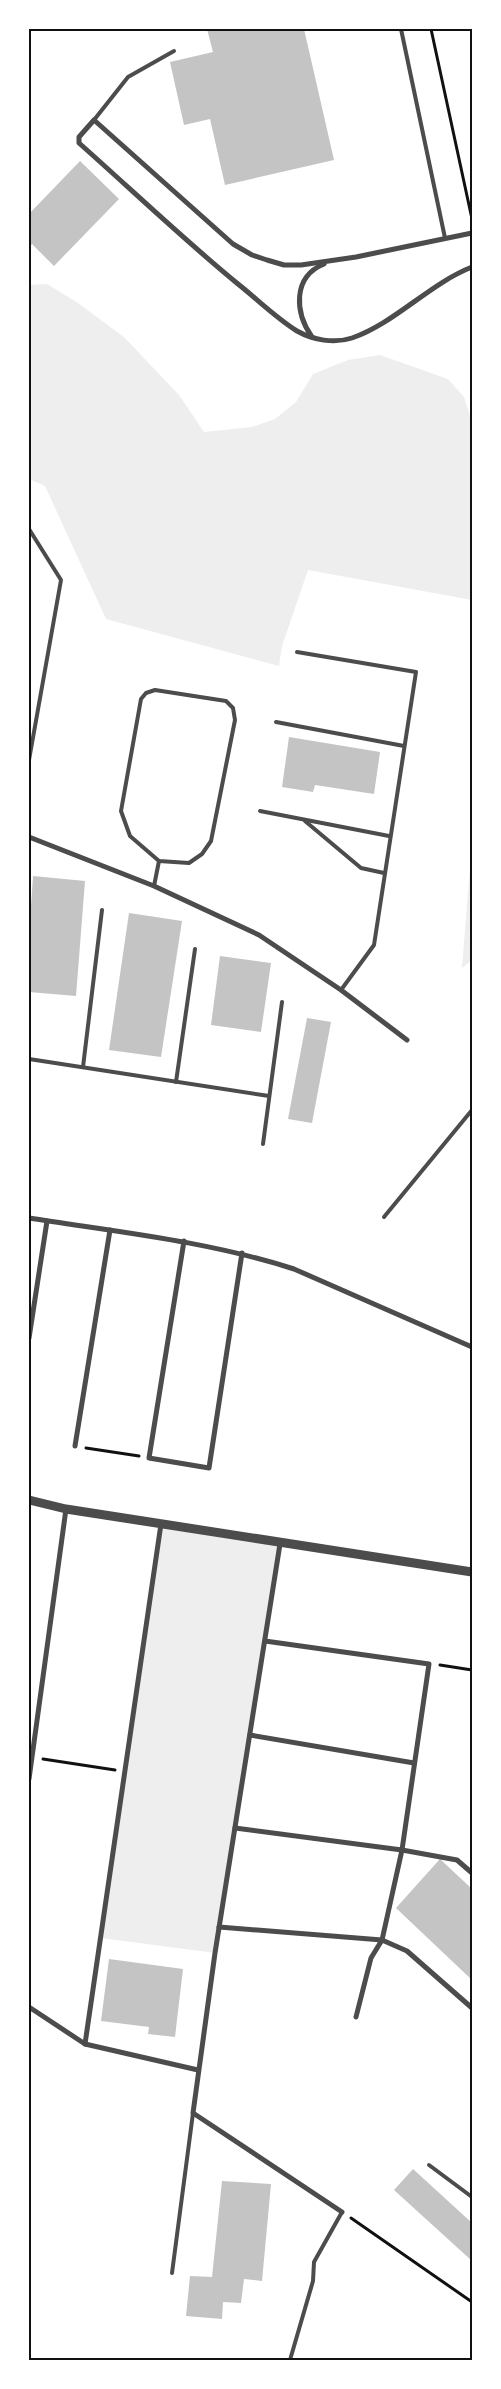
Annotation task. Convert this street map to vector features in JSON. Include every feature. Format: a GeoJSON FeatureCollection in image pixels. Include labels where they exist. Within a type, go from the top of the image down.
{"type":"FeatureCollection","features":[{"type":"Feature","properties":{"kind":"street"},"geometry":{"type":"LineString","coordinates":[[472,233],[331,261],[284,265],[252,255],[233,244],[94,120],[78,141],[199,252],[282,320],[298,331],[312,337],[322,340],[351,338],[387,319],[448,278],[472,267]]}},
{"type":"Feature","properties":{"kind":"street"},"geometry":{"type":"LineString","coordinates":[[312,337],[301,317],[300,289],[305,278],[316,268],[331,261]]}},
{"type":"Feature","properties":{"kind":"street"},"geometry":{"type":"LineString","coordinates":[[29,837],[154,886],[258,935],[341,990],[408,1040]]}},
{"type":"Feature","properties":{"kind":"street"},"geometry":{"type":"LineString","coordinates":[[29,1218],[184,1241],[242,1254],[294,1269],[472,1347]]}},
{"type":"Feature","properties":{"kind":"street"},"geometry":{"type":"LineString","coordinates":[[29,1338],[47,1221]]}},
{"type":"Feature","properties":{"kind":"street"},"geometry":{"type":"LineString","coordinates":[[75,1446],[110,1230]]}},
{"type":"Feature","properties":{"kind":"street"},"geometry":{"type":"LineString","coordinates":[[184,1241],[149,1458],[209,1468],[242,1254]]}},
{"type":"Feature","properties":{"kind":"street"},"geometry":{"type":"LineString","coordinates":[[29,1500],[66,1509],[280,1544],[472,1572]]}},
{"type":"Feature","properties":{"kind":"street"},"geometry":{"type":"LineString","coordinates":[[29,1779],[66,1509]]}},
{"type":"Feature","properties":{"kind":"street"},"geometry":{"type":"LineString","coordinates":[[85,2044],[161,1524]]}},
{"type":"Feature","properties":{"kind":"street"},"geometry":{"type":"LineString","coordinates":[[280,1544],[219,1927],[192,2113],[342,2212]]}},
{"type":"Feature","properties":{"kind":"street"},"geometry":{"type":"LineString","coordinates":[[265,1641],[429,1664],[402,1850],[382,1940],[371,1958],[356,2017]]}},
{"type":"Feature","properties":{"kind":"street"},"geometry":{"type":"LineString","coordinates":[[250,1735],[414,1763]]}},
{"type":"Feature","properties":{"kind":"street"},"geometry":{"type":"LineString","coordinates":[[235,1828],[402,1850],[457,1860],[472,1873]]}},
{"type":"Feature","properties":{"kind":"street"},"geometry":{"type":"LineString","coordinates":[[219,1927],[382,1940],[407,1950],[472,2008]]}},
{"type":"Feature","properties":{"kind":"street"},"geometry":{"type":"LineString","coordinates":[[29,2007],[85,2044],[198,2070]]}},
{"type":"Feature","properties":{"kind":"lane"},"geometry":{"type":"LineString","coordinates":[[401,29],[444,238]]}},
{"type":"Feature","properties":{"kind":"lane"},"geometry":{"type":"LineString","coordinates":[[94,120],[128,77],[174,51]]}},
{"type":"Feature","properties":{"kind":"lane"},"geometry":{"type":"LineString","coordinates":[[29,529],[61,580],[29,760]]}},
{"type":"Feature","properties":{"kind":"lane"},"geometry":{"type":"LineString","coordinates":[[297,652],[416,672],[389,836],[374,945],[341,990]]}},
{"type":"Feature","properties":{"kind":"lane"},"geometry":{"type":"LineString","coordinates":[[155,690],[226,701],[232,708],[236,720],[211,842],[202,854],[189,863],[159,861],[130,836],[121,811],[140,699],[146,692],[155,690]]}},
{"type":"Feature","properties":{"kind":"lane"},"geometry":{"type":"LineString","coordinates":[[276,722],[404,746]]}},
{"type":"Feature","properties":{"kind":"lane"},"geometry":{"type":"LineString","coordinates":[[260,811],[389,836]]}},
{"type":"Feature","properties":{"kind":"lane"},"geometry":{"type":"LineString","coordinates":[[303,819],[361,868],[384,873]]}},
{"type":"Feature","properties":{"kind":"lane"},"geometry":{"type":"LineString","coordinates":[[154,886],[159,861]]}},
{"type":"Feature","properties":{"kind":"lane"},"geometry":{"type":"LineString","coordinates":[[83,1067],[102,910]]}},
{"type":"Feature","properties":{"kind":"lane"},"geometry":{"type":"LineString","coordinates":[[176,1082],[195,949]]}},
{"type":"Feature","properties":{"kind":"lane"},"geometry":{"type":"LineString","coordinates":[[263,1144],[282,1002]]}},
{"type":"Feature","properties":{"kind":"lane"},"geometry":{"type":"LineString","coordinates":[[29,1059],[269,1096]]}},
{"type":"Feature","properties":{"kind":"lane"},"geometry":{"type":"LineString","coordinates":[[384,1217],[472,1113]]}},
{"type":"Feature","properties":{"kind":"lane"},"geometry":{"type":"LineString","coordinates":[[172,2273],[192,2113]]}},
{"type":"Feature","properties":{"kind":"lane"},"geometry":{"type":"LineString","coordinates":[[429,2165],[470,2195],[472,2187]]}},
{"type":"Feature","properties":{"kind":"lane"},"geometry":{"type":"LineString","coordinates":[[290,2360],[313,2281],[314,2262],[342,2212]]}},
{"type":"Feature","properties":{"kind":"path"},"geometry":{"type":"LineString","coordinates":[[431,29],[472,218]]}},
{"type":"Feature","properties":{"kind":"path"},"geometry":{"type":"LineString","coordinates":[[75,1446],[149,1458]]}},
{"type":"Feature","properties":{"kind":"path"},"geometry":{"type":"LineString","coordinates":[[429,1664],[472,1670]]}},
{"type":"Feature","properties":{"kind":"path"},"geometry":{"type":"LineString","coordinates":[[32,1757],[124,1772]]}},
{"type":"Feature","properties":{"kind":"path"},"geometry":{"type":"LineString","coordinates":[[342,2212],[472,2302]]}},
{"type":"Feature","properties":{"kind":"shaded area"},"geometry":{"type":"Polygon","coordinates":[[[47,284],[78,303],[124,337],[179,395],[204,432],[252,427],[275,419],[296,402],[313,374],[348,360],[380,355],[448,379],[464,397],[472,422],[472,600],[308,570],[282,646],[279,666],[106,619],[45,486],[29,479],[29,285],[47,284]]]}},
{"type":"Feature","properties":{"kind":"shaded area"},"geometry":{"type":"Polygon","coordinates":[[[472,843],[472,960],[462,968],[472,843]]]}},
{"type":"Feature","properties":{"kind":"shaded area"},"geometry":{"type":"Polygon","coordinates":[[[161,1524],[280,1544],[215,1953],[101,1938],[161,1524]]]}},
{"type":"Feature","properties":{"kind":"building"},"geometry":{"type":"Polygon","coordinates":[[[207,29],[304,29],[334,160],[225,185],[210,119],[184,125],[170,62],[213,52],[207,29]]]}},
{"type":"Feature","properties":{"kind":"building"},"geometry":{"type":"Polygon","coordinates":[[[80,161],[119,199],[54,266],[32,244],[29,248],[29,214],[80,161]]]}},
{"type":"Feature","properties":{"kind":"building"},"geometry":{"type":"Polygon","coordinates":[[[289,737],[380,752],[374,794],[315,785],[313,792],[282,787],[289,737]]]}},
{"type":"Feature","properties":{"kind":"building"},"geometry":{"type":"Polygon","coordinates":[[[33,876],[85,881],[76,996],[29,992],[29,936],[33,876]]]}},
{"type":"Feature","properties":{"kind":"building"},"geometry":{"type":"Polygon","coordinates":[[[129,913],[182,921],[161,1057],[109,1050],[129,913]]]}},
{"type":"Feature","properties":{"kind":"building"},"geometry":{"type":"Polygon","coordinates":[[[220,956],[271,963],[261,1032],[211,1025],[220,956]]]}},
{"type":"Feature","properties":{"kind":"building"},"geometry":{"type":"Polygon","coordinates":[[[307,1018],[331,1022],[312,1123],[288,1119],[307,1018]]]}},
{"type":"Feature","properties":{"kind":"building"},"geometry":{"type":"Polygon","coordinates":[[[440,1859],[472,1889],[472,1980],[396,1908],[440,1859]]]}},
{"type":"Feature","properties":{"kind":"building"},"geometry":{"type":"Polygon","coordinates":[[[109,1959],[183,1969],[175,2037],[148,2034],[149,2027],[101,2021],[109,1959]]]}},
{"type":"Feature","properties":{"kind":"building"},"geometry":{"type":"Polygon","coordinates":[[[413,2169],[472,2223],[471,2260],[394,2190],[413,2169]]]}},
{"type":"Feature","properties":{"kind":"building"},"geometry":{"type":"Polygon","coordinates":[[[222,2181],[271,2184],[262,2281],[244,2279],[241,2303],[223,2302],[222,2319],[186,2316],[190,2276],[212,2277],[222,2181]]]}}]}
